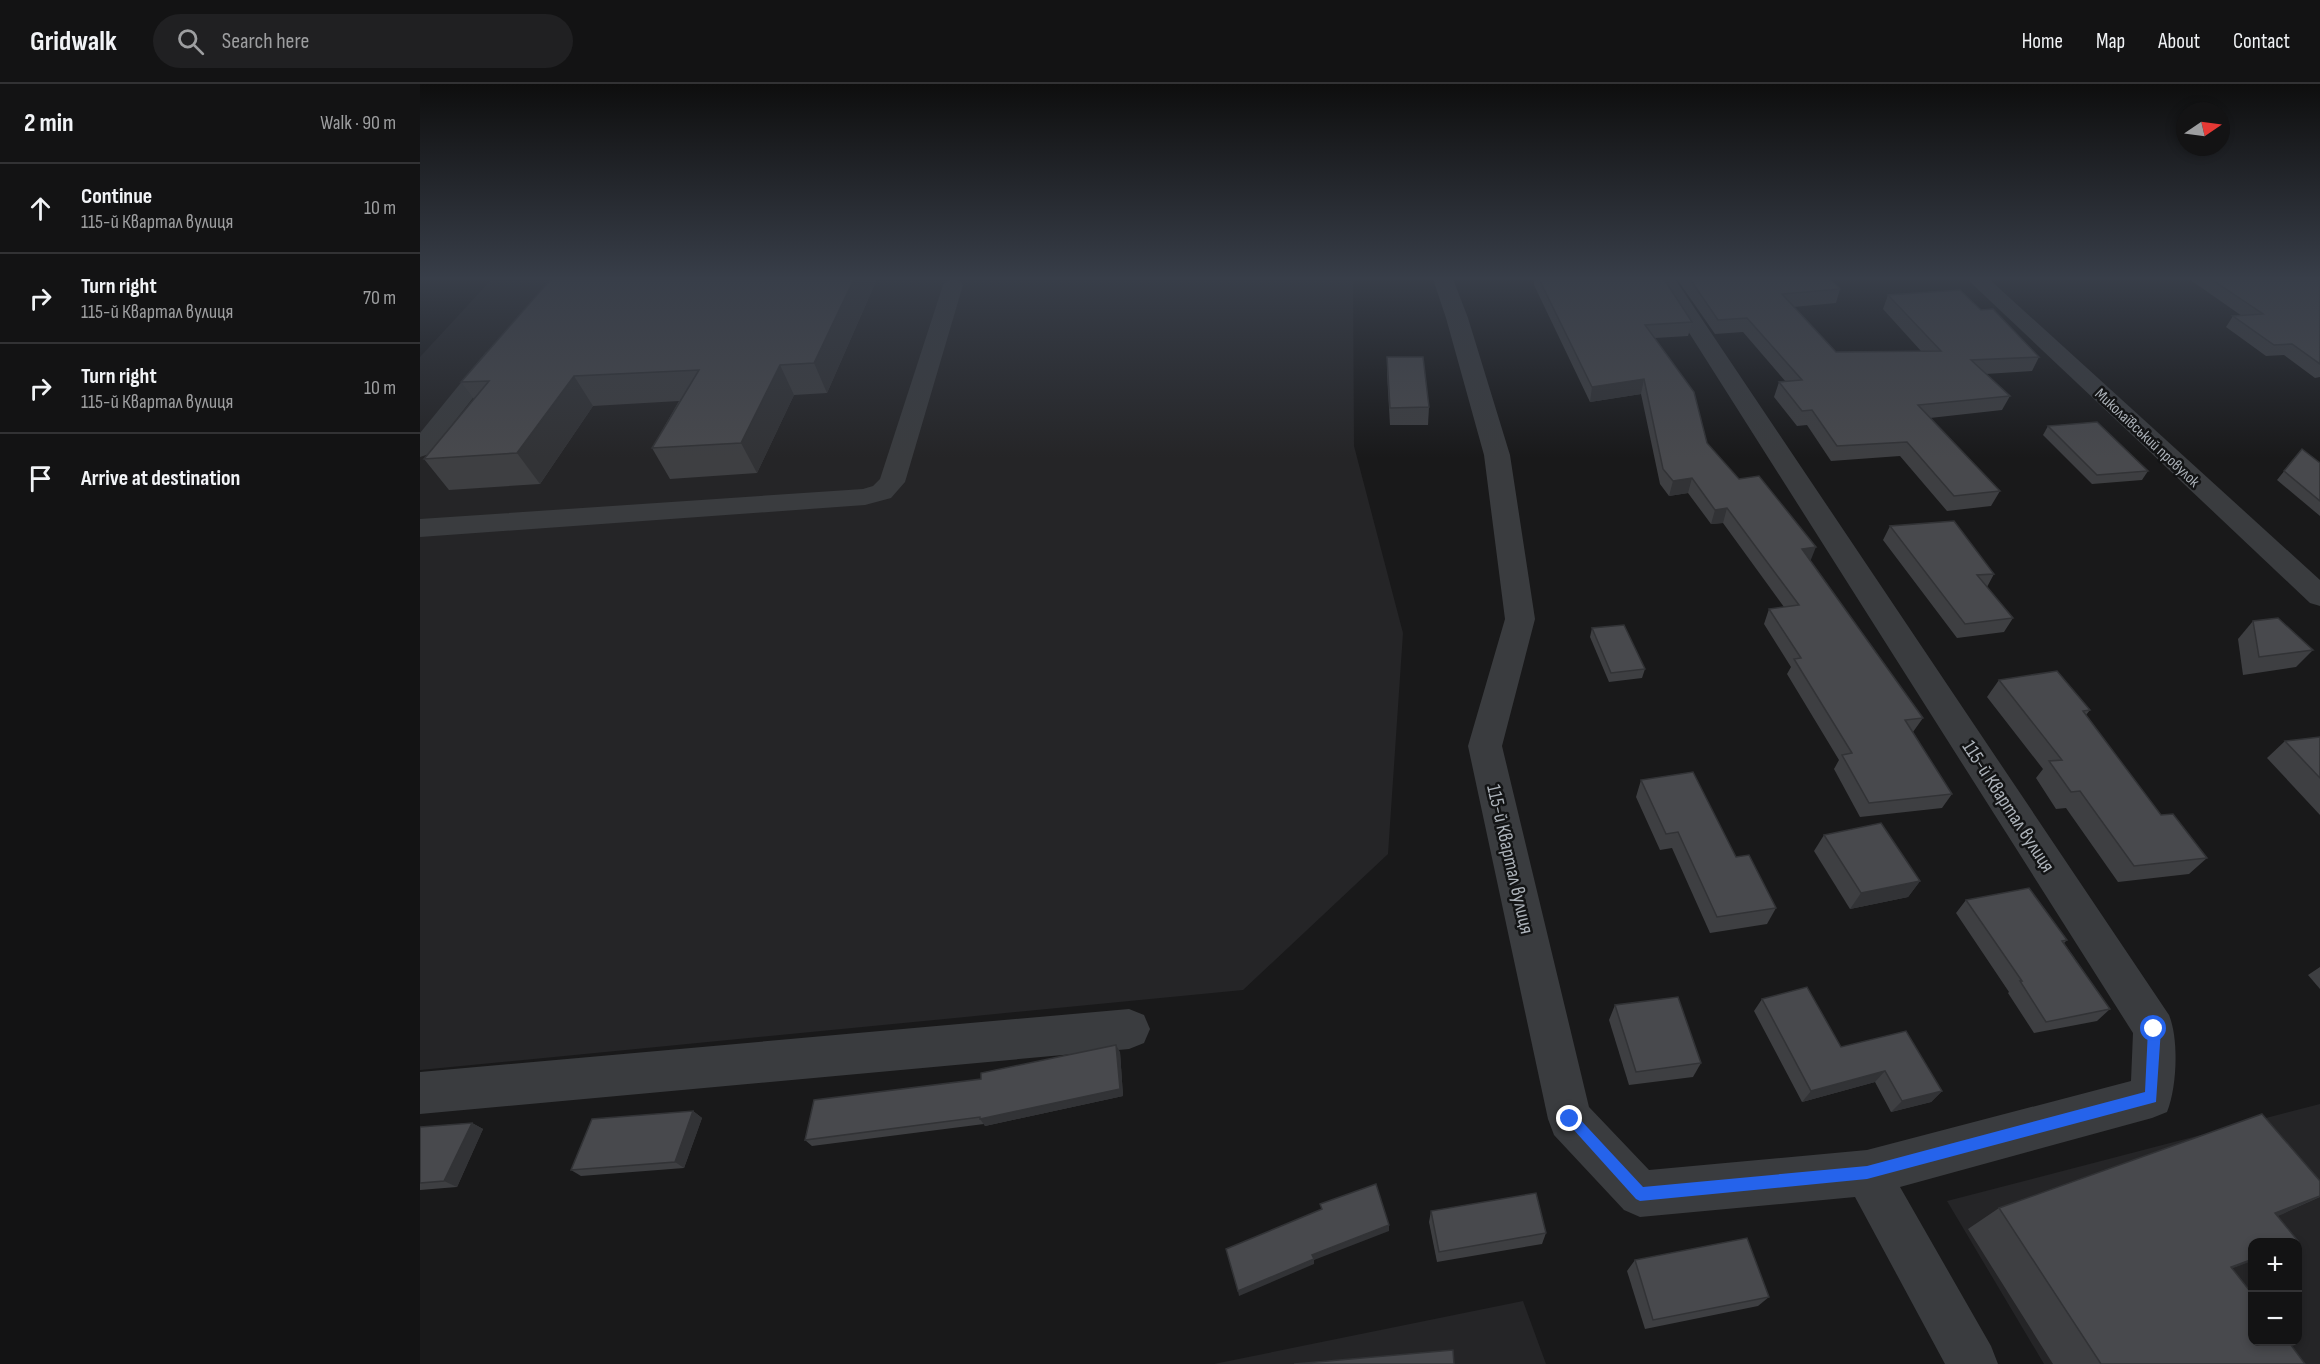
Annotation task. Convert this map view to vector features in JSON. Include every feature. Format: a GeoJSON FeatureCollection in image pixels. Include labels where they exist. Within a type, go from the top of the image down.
{"type":"FeatureCollection","features":[{"type":"Feature","properties":{"kind":"street"},"geometry":{"type":"LineString","coordinates":[[420,528],[865,497],[882,492],[892,482],[936,339]]}},
{"type":"Feature","properties":{"kind":"street","name":"115-й Квартал вулиця"},"geometry":{"type":"LineString","coordinates":[[1463,339],[1497,455],[1520,619],[1485,746],[1570,1119],[1640,1194],[1867,1173],[2152,1097],[2154,1029],[1704,339]]}},
{"type":"Feature","properties":{"kind":"street","name":"Миколаївський провулок"},"geometry":{"type":"LineString","coordinates":[[2042,339],[2320,596]]}},
{"type":"Feature","properties":{"kind":"street"},"geometry":{"type":"LineString","coordinates":[[420,449],[507,341]]}},
{"type":"Feature","properties":{"kind":"street"},"geometry":{"type":"LineString","coordinates":[[420,1093],[1129,1029]]}},
{"type":"Feature","properties":{"kind":"street"},"geometry":{"type":"LineString","coordinates":[[1867,1173],[1972,1364]]}},
{"type":"Feature","properties":{"kind":"shaded area"},"geometry":{"type":"Polygon","coordinates":[[[437,339],[1353,339],[1354,446],[1403,633],[1388,854],[1243,990],[420,1070],[420,357],[437,339]]]}},
{"type":"Feature","properties":{"kind":"shaded area"},"geometry":{"type":"Polygon","coordinates":[[[2320,1104],[2320,1364],[2044,1364],[1947,1201],[2320,1104]]]}},
{"type":"Feature","properties":{"kind":"shaded area"},"geometry":{"type":"Polygon","coordinates":[[[1523,1301],[1546,1364],[1214,1364],[1523,1301]]]}},
{"type":"Feature","properties":{"kind":"building"},"geometry":{"type":"Polygon","coordinates":[[[499,339],[826,339],[814,363],[780,365],[741,443],[652,448],[699,370],[574,376],[517,453],[424,459],[489,381],[461,382],[499,339]]]}},
{"type":"Feature","properties":{"kind":"building"},"geometry":{"type":"Polygon","coordinates":[[[1568,339],[1655,339],[1694,392],[1707,443],[1739,479],[1759,476],[1816,547],[1802,549],[1923,718],[1905,720],[1952,794],[1869,803],[1842,755],[1852,753],[1794,659],[1801,658],[1769,609],[1799,605],[1727,508],[1715,510],[1692,478],[1673,481],[1663,469],[1644,379],[1592,387],[1568,339]]]}},
{"type":"Feature","properties":{"kind":"building"},"geometry":{"type":"Polygon","coordinates":[[[1765,339],[1824,339],[1836,352],[1941,351],[1929,339],[2021,339],[2039,357],[1971,360],[2010,396],[1918,405],[2000,491],[1954,496],[1907,442],[1837,446],[1812,410],[1802,411],[1779,382],[1802,380],[1765,339]]]}},
{"type":"Feature","properties":{"kind":"building"},"geometry":{"type":"Polygon","coordinates":[[[2265,339],[2320,339],[2320,364],[2292,344],[2274,345],[2265,339]]]}},
{"type":"Feature","properties":{"kind":"building"},"geometry":{"type":"Polygon","coordinates":[[[1387,357],[1423,357],[1429,407],[1390,408],[1387,357]]]}},
{"type":"Feature","properties":{"kind":"building"},"geometry":{"type":"Polygon","coordinates":[[[2097,422],[2148,471],[2097,475],[2048,426],[2097,422]]]}},
{"type":"Feature","properties":{"kind":"building"},"geometry":{"type":"Polygon","coordinates":[[[2302,449],[2320,463],[2320,501],[2284,471],[2302,449]]]}},
{"type":"Feature","properties":{"kind":"building"},"geometry":{"type":"Polygon","coordinates":[[[1954,521],[1994,574],[1977,575],[2013,618],[1965,624],[1890,526],[1954,521]]]}},
{"type":"Feature","properties":{"kind":"building"},"geometry":{"type":"Polygon","coordinates":[[[2278,618],[2313,650],[2259,657],[2253,621],[2278,618]]]}},
{"type":"Feature","properties":{"kind":"building"},"geometry":{"type":"Polygon","coordinates":[[[1624,625],[1645,669],[1611,673],[1592,628],[1624,625]]]}},
{"type":"Feature","properties":{"kind":"building"},"geometry":{"type":"Polygon","coordinates":[[[2057,671],[2090,710],[2083,711],[2161,815],[2173,814],[2207,858],[2134,866],[2080,791],[2071,792],[2049,761],[2062,760],[1999,680],[2057,671]]]}},
{"type":"Feature","properties":{"kind":"building"},"geometry":{"type":"Polygon","coordinates":[[[2320,737],[2320,778],[2285,741],[2320,737]]]}},
{"type":"Feature","properties":{"kind":"building"},"geometry":{"type":"Polygon","coordinates":[[[1693,772],[1736,857],[1749,855],[1776,908],[1717,917],[1678,832],[1666,834],[1641,780],[1693,772]]]}},
{"type":"Feature","properties":{"kind":"building"},"geometry":{"type":"Polygon","coordinates":[[[1881,823],[1920,881],[1861,893],[1824,835],[1881,823]]]}},
{"type":"Feature","properties":{"kind":"building"},"geometry":{"type":"Polygon","coordinates":[[[2029,888],[2067,940],[2062,941],[2110,1009],[2046,1022],[2020,981],[2022,981],[1966,900],[2029,888]]]}},
{"type":"Feature","properties":{"kind":"building"},"geometry":{"type":"Polygon","coordinates":[[[1807,987],[1841,1047],[1906,1031],[1942,1091],[1902,1101],[1885,1071],[1811,1091],[1762,999],[1807,987]]]}},
{"type":"Feature","properties":{"kind":"building"},"geometry":{"type":"Polygon","coordinates":[[[1678,997],[1701,1063],[1636,1072],[1615,1005],[1678,997]]]}},
{"type":"Feature","properties":{"kind":"building"},"geometry":{"type":"Polygon","coordinates":[[[1116,1045],[1120,1089],[980,1119],[980,1117],[805,1140],[814,1100],[981,1079],[981,1073],[1116,1045]]]}},
{"type":"Feature","properties":{"kind":"building"},"geometry":{"type":"Polygon","coordinates":[[[693,1111],[675,1162],[571,1170],[592,1119],[693,1111]]]}},
{"type":"Feature","properties":{"kind":"building"},"geometry":{"type":"Polygon","coordinates":[[[2262,1114],[2320,1181],[2320,1196],[2275,1213],[2296,1238],[2248,1238],[2248,1261],[2231,1267],[2248,1289],[2248,1346],[2292,1346],[2305,1364],[2101,1364],[1999,1208],[2262,1114]]]}},
{"type":"Feature","properties":{"kind":"building"},"geometry":{"type":"Polygon","coordinates":[[[472,1123],[444,1181],[420,1183],[420,1127],[472,1123]]]}},
{"type":"Feature","properties":{"kind":"building"},"geometry":{"type":"Polygon","coordinates":[[[1376,1184],[1389,1225],[1312,1255],[1314,1259],[1238,1291],[1226,1249],[1322,1209],[1320,1204],[1376,1184]]]}},
{"type":"Feature","properties":{"kind":"building"},"geometry":{"type":"Polygon","coordinates":[[[1536,1193],[1546,1233],[1439,1252],[1431,1211],[1536,1193]]]}},
{"type":"Feature","properties":{"kind":"building"},"geometry":{"type":"Polygon","coordinates":[[[1747,1238],[1769,1297],[1653,1320],[1635,1260],[1747,1238]]]}},
{"type":"Feature","properties":{"kind":"building"},"geometry":{"type":"Polygon","coordinates":[[[1453,1350],[1454,1364],[1294,1364],[1453,1350]]]}},
{"type":"Feature","properties":{"kind":"route"},"geometry":{"type":"LineString","coordinates":[[1570,1119],[1640,1194],[1867,1173],[2152,1097],[2154,1029]]}}]}
